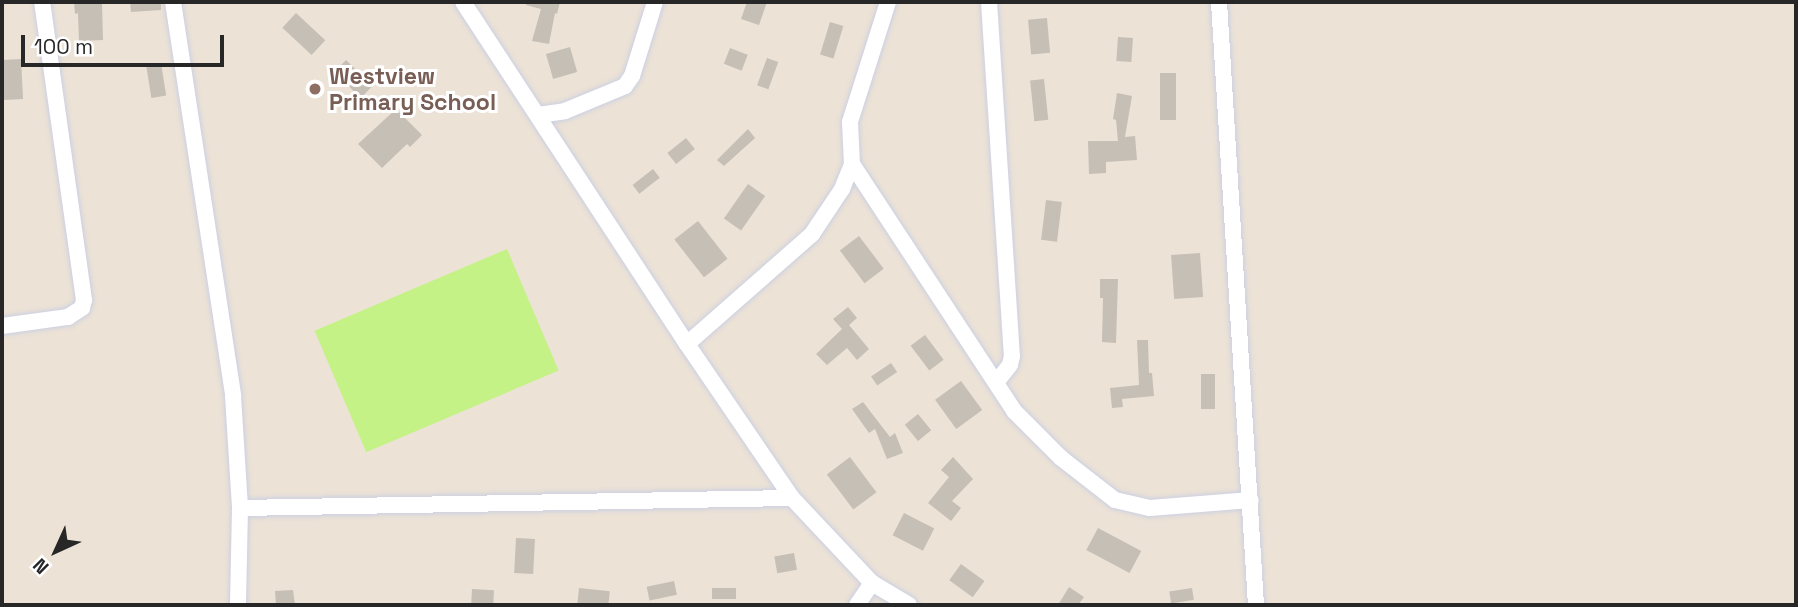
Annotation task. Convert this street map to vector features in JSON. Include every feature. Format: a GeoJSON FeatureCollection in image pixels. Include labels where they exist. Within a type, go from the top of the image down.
{"type":"FeatureCollection","features":[{"type":"Feature","properties":{"kind":"street"},"geometry":{"type":"LineString","coordinates":[[2,326],[68,317],[82,308],[85,300],[42,2]]}},
{"type":"Feature","properties":{"kind":"street"},"geometry":{"type":"LineString","coordinates":[[173,2],[233,396],[240,508],[238,605]]}},
{"type":"Feature","properties":{"kind":"street"},"geometry":{"type":"LineString","coordinates":[[463,2],[687,344],[792,498],[872,583],[909,605]]}},
{"type":"Feature","properties":{"kind":"street"},"geometry":{"type":"LineString","coordinates":[[538,115],[565,111],[625,86],[632,76],[654,2]]}},
{"type":"Feature","properties":{"kind":"street"},"geometry":{"type":"LineString","coordinates":[[687,344],[811,234],[842,189],[852,164],[850,122],[888,2]]}},
{"type":"Feature","properties":{"kind":"street"},"geometry":{"type":"LineString","coordinates":[[989,2],[1012,356],[1010,365],[996,382]]}},
{"type":"Feature","properties":{"kind":"street"},"geometry":{"type":"LineString","coordinates":[[1219,2],[1256,605]]}},
{"type":"Feature","properties":{"kind":"street"},"geometry":{"type":"LineString","coordinates":[[852,164],[1013,411],[1061,458],[1115,500],[1150,508],[1251,500]]}},
{"type":"Feature","properties":{"kind":"street"},"geometry":{"type":"LineString","coordinates":[[240,508],[792,498]]}},
{"type":"Feature","properties":{"kind":"street"},"geometry":{"type":"LineString","coordinates":[[857,605],[872,583]]}},
{"type":"Feature","properties":{"kind":"green space"},"geometry":{"type":"Polygon","coordinates":[[[507,249],[559,371],[366,452],[315,331],[507,249]]]}},
{"type":"Feature","properties":{"kind":"building"},"geometry":{"type":"Polygon","coordinates":[[[74,2],[102,2],[103,40],[79,41],[78,13],[75,14],[74,2]]]}},
{"type":"Feature","properties":{"kind":"building"},"geometry":{"type":"Polygon","coordinates":[[[130,2],[161,2],[161,10],[131,12],[130,2]]]}},
{"type":"Feature","properties":{"kind":"building"},"geometry":{"type":"Polygon","coordinates":[[[526,2],[560,2],[549,44],[532,41],[541,9],[526,5],[526,2]]]}},
{"type":"Feature","properties":{"kind":"building"},"geometry":{"type":"Polygon","coordinates":[[[747,2],[767,2],[759,25],[741,19],[747,2]]]}},
{"type":"Feature","properties":{"kind":"building"},"geometry":{"type":"Polygon","coordinates":[[[296,13],[325,40],[312,55],[282,28],[296,13]]]}},
{"type":"Feature","properties":{"kind":"building"},"geometry":{"type":"Polygon","coordinates":[[[1047,18],[1050,53],[1031,55],[1028,20],[1047,18]]]}},
{"type":"Feature","properties":{"kind":"building"},"geometry":{"type":"Polygon","coordinates":[[[830,22],[843,26],[833,59],[820,55],[830,22]]]}},
{"type":"Feature","properties":{"kind":"building"},"geometry":{"type":"Polygon","coordinates":[[[1118,37],[1133,38],[1131,62],[1116,61],[1118,37]]]}},
{"type":"Feature","properties":{"kind":"building"},"geometry":{"type":"Polygon","coordinates":[[[570,47],[577,72],[553,79],[546,54],[570,47]]]}},
{"type":"Feature","properties":{"kind":"building"},"geometry":{"type":"Polygon","coordinates":[[[730,48],[748,55],[742,71],[724,64],[730,48]]]}},
{"type":"Feature","properties":{"kind":"building"},"geometry":{"type":"Polygon","coordinates":[[[767,58],[778,62],[768,89],[757,85],[767,58]]]}},
{"type":"Feature","properties":{"kind":"building"},"geometry":{"type":"Polygon","coordinates":[[[21,59],[23,99],[4,100],[2,60],[21,59]]]}},
{"type":"Feature","properties":{"kind":"building"},"geometry":{"type":"Polygon","coordinates":[[[346,60],[373,86],[361,98],[334,72],[346,60]]]}},
{"type":"Feature","properties":{"kind":"building"},"geometry":{"type":"Polygon","coordinates":[[[161,63],[166,96],[151,98],[146,65],[161,63]]]}},
{"type":"Feature","properties":{"kind":"building"},"geometry":{"type":"Polygon","coordinates":[[[1160,73],[1176,73],[1176,120],[1160,120],[1160,73]]]}},
{"type":"Feature","properties":{"kind":"building"},"geometry":{"type":"Polygon","coordinates":[[[1044,79],[1048,120],[1034,121],[1030,80],[1044,79]]]}},
{"type":"Feature","properties":{"kind":"building"},"geometry":{"type":"Polygon","coordinates":[[[1117,93],[1132,96],[1125,137],[1135,136],[1137,160],[1106,162],[1106,173],[1089,174],[1088,141],[1118,141],[1116,120],[1113,119],[1117,93]]]}},
{"type":"Feature","properties":{"kind":"building"},"geometry":{"type":"Polygon","coordinates":[[[396,109],[422,135],[410,147],[407,144],[382,168],[358,144],[396,109]]]}},
{"type":"Feature","properties":{"kind":"building"},"geometry":{"type":"Polygon","coordinates":[[[748,129],[755,138],[724,166],[717,160],[748,129]]]}},
{"type":"Feature","properties":{"kind":"building"},"geometry":{"type":"Polygon","coordinates":[[[686,138],[695,149],[676,164],[667,153],[686,138]]]}},
{"type":"Feature","properties":{"kind":"building"},"geometry":{"type":"Polygon","coordinates":[[[653,169],[660,178],[639,194],[633,185],[653,169]]]}},
{"type":"Feature","properties":{"kind":"building"},"geometry":{"type":"Polygon","coordinates":[[[748,184],[765,196],[741,230],[724,218],[748,184]]]}},
{"type":"Feature","properties":{"kind":"building"},"geometry":{"type":"Polygon","coordinates":[[[1046,200],[1062,202],[1057,242],[1041,240],[1046,200]]]}},
{"type":"Feature","properties":{"kind":"building"},"geometry":{"type":"Polygon","coordinates":[[[698,221],[728,259],[704,277],[674,239],[698,221]]]}},
{"type":"Feature","properties":{"kind":"building"},"geometry":{"type":"Polygon","coordinates":[[[859,236],[884,269],[865,283],[840,250],[859,236]]]}},
{"type":"Feature","properties":{"kind":"building"},"geometry":{"type":"Polygon","coordinates":[[[1200,253],[1203,297],[1174,299],[1171,255],[1200,253]]]}},
{"type":"Feature","properties":{"kind":"building"},"geometry":{"type":"Polygon","coordinates":[[[1100,279],[1118,279],[1116,343],[1102,342],[1103,298],[1100,298],[1100,279]]]}},
{"type":"Feature","properties":{"kind":"building"},"geometry":{"type":"Polygon","coordinates":[[[848,307],[857,318],[849,325],[869,349],[857,360],[847,348],[827,365],[816,354],[842,329],[833,319],[848,307]]]}},
{"type":"Feature","properties":{"kind":"building"},"geometry":{"type":"Polygon","coordinates":[[[925,335],[944,360],[929,371],[911,346],[925,335]]]}},
{"type":"Feature","properties":{"kind":"building"},"geometry":{"type":"Polygon","coordinates":[[[1137,340],[1148,340],[1149,373],[1152,373],[1154,396],[1122,399],[1123,407],[1112,408],[1110,388],[1139,385],[1137,340]]]}},
{"type":"Feature","properties":{"kind":"building"},"geometry":{"type":"Polygon","coordinates":[[[891,363],[897,372],[877,386],[871,376],[891,363]]]}},
{"type":"Feature","properties":{"kind":"building"},"geometry":{"type":"Polygon","coordinates":[[[1201,374],[1215,374],[1215,409],[1201,409],[1201,374]]]}},
{"type":"Feature","properties":{"kind":"building"},"geometry":{"type":"Polygon","coordinates":[[[961,381],[982,410],[956,429],[935,400],[961,381]]]}},
{"type":"Feature","properties":{"kind":"building"},"geometry":{"type":"Polygon","coordinates":[[[863,402],[890,437],[895,433],[903,453],[887,459],[875,429],[869,433],[852,409],[863,402]]]}},
{"type":"Feature","properties":{"kind":"building"},"geometry":{"type":"Polygon","coordinates":[[[918,414],[931,430],[918,441],[905,425],[918,414]]]}},
{"type":"Feature","properties":{"kind":"building"},"geometry":{"type":"Polygon","coordinates":[[[850,457],[876,492],[853,510],[827,474],[850,457]]]}},
{"type":"Feature","properties":{"kind":"building"},"geometry":{"type":"Polygon","coordinates":[[[953,457],[973,479],[952,501],[961,508],[951,521],[928,503],[949,477],[941,470],[953,457]]]}},
{"type":"Feature","properties":{"kind":"building"},"geometry":{"type":"Polygon","coordinates":[[[904,513],[934,528],[923,551],[893,535],[904,513]]]}},
{"type":"Feature","properties":{"kind":"building"},"geometry":{"type":"Polygon","coordinates":[[[1098,528],[1141,551],[1130,573],[1086,550],[1098,528]]]}},
{"type":"Feature","properties":{"kind":"building"},"geometry":{"type":"Polygon","coordinates":[[[516,538],[535,539],[533,574],[514,573],[516,538]]]}},
{"type":"Feature","properties":{"kind":"building"},"geometry":{"type":"Polygon","coordinates":[[[794,553],[797,570],[777,573],[774,556],[794,553]]]}},
{"type":"Feature","properties":{"kind":"building"},"geometry":{"type":"Polygon","coordinates":[[[961,564],[984,581],[973,597],[949,580],[961,564]]]}},
{"type":"Feature","properties":{"kind":"building"},"geometry":{"type":"Polygon","coordinates":[[[674,581],[677,595],[650,601],[647,587],[674,581]]]}},
{"type":"Feature","properties":{"kind":"building"},"geometry":{"type":"Polygon","coordinates":[[[1069,587],[1084,597],[1078,605],[1058,605],[1069,587]]]}},
{"type":"Feature","properties":{"kind":"building"},"geometry":{"type":"Polygon","coordinates":[[[579,588],[610,591],[608,605],[577,603],[579,588]]]}},
{"type":"Feature","properties":{"kind":"building"},"geometry":{"type":"Polygon","coordinates":[[[712,588],[736,588],[736,599],[712,599],[712,588]]]}},
{"type":"Feature","properties":{"kind":"building"},"geometry":{"type":"Polygon","coordinates":[[[1192,588],[1194,600],[1171,603],[1169,592],[1192,588]]]}},
{"type":"Feature","properties":{"kind":"building"},"geometry":{"type":"Polygon","coordinates":[[[472,589],[494,590],[493,605],[471,604],[472,589]]]}},
{"type":"Feature","properties":{"kind":"building"},"geometry":{"type":"Polygon","coordinates":[[[293,590],[295,605],[276,605],[275,591],[293,590]]]}},
{"type":"Feature","properties":{"kind":"place","name":"Westview Primary School"},"geometry":{"type":"Point","coordinates":[315,89]}}]}
